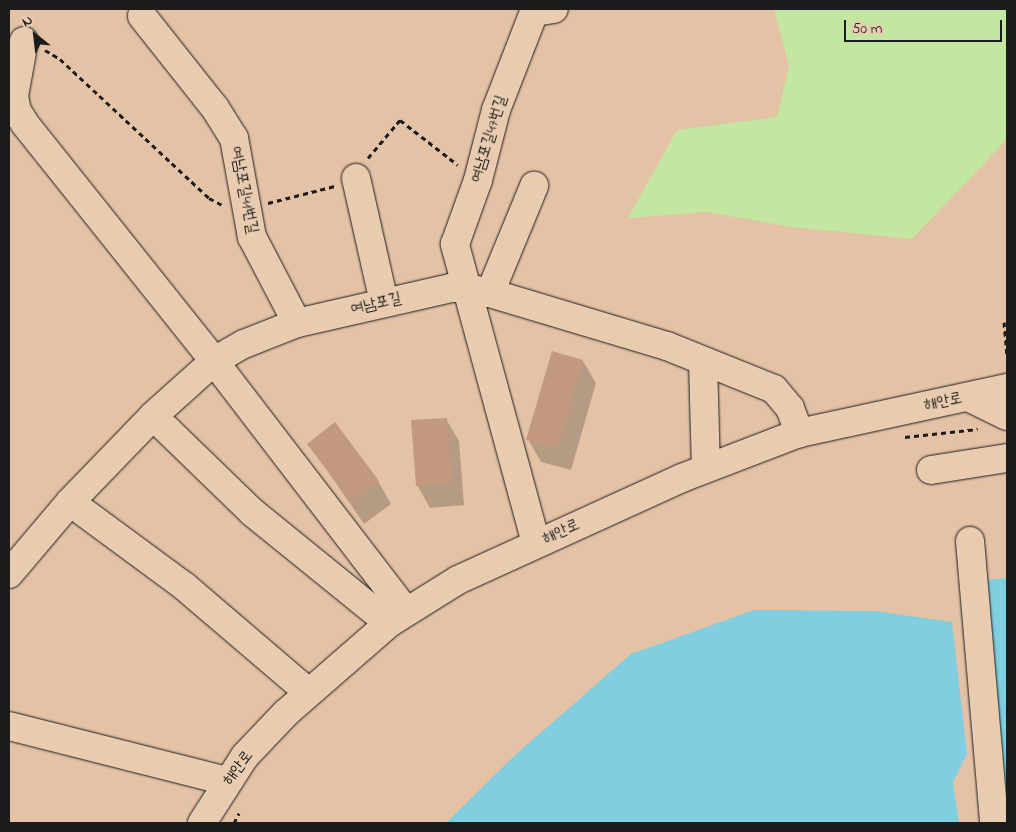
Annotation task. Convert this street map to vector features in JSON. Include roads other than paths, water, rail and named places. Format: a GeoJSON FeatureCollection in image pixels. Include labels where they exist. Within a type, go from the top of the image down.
{"type":"FeatureCollection","features":[{"type":"Feature","properties":{"kind":"street","name":"여남포길47번길"},"geometry":{"type":"LineString","coordinates":[[478,290],[455,244],[478,180],[496,110],[534,12],[554,9]]}},
{"type":"Feature","properties":{"kind":"street","name":"여남포길41번길"},"geometry":{"type":"LineString","coordinates":[[142,16],[215,108],[234,138],[255,245],[298,323]]}},
{"type":"Feature","properties":{"kind":"street"},"geometry":{"type":"LineString","coordinates":[[23,46],[14,96],[17,111],[25,124],[214,361],[397,617]]}},
{"type":"Feature","properties":{"kind":"street"},"geometry":{"type":"LineString","coordinates":[[356,178],[384,302]]}},
{"type":"Feature","properties":{"kind":"street"},"geometry":{"type":"LineString","coordinates":[[534,186],[478,290],[536,543]]}},
{"type":"Feature","properties":{"kind":"street","name":"여남포길"},"geometry":{"type":"LineString","coordinates":[[9,574],[70,502],[153,416],[214,361],[244,344],[298,323],[384,302],[478,290],[667,346],[774,389],[790,408],[799,433]]}},
{"type":"Feature","properties":{"kind":"street"},"geometry":{"type":"LineString","coordinates":[[703,362],[706,467]]}},
{"type":"Feature","properties":{"kind":"street","name":"해안로"},"geometry":{"type":"LineString","coordinates":[[202,823],[227,781],[264,735],[308,692],[397,617],[458,580],[706,467],[799,433],[1007,388]]}},
{"type":"Feature","properties":{"kind":"street"},"geometry":{"type":"LineString","coordinates":[[968,397],[998,422]]}},
{"type":"Feature","properties":{"kind":"street"},"geometry":{"type":"LineString","coordinates":[[153,416],[252,512],[397,617]]}},
{"type":"Feature","properties":{"kind":"street"},"geometry":{"type":"LineString","coordinates":[[932,470],[1007,458]]}},
{"type":"Feature","properties":{"kind":"street"},"geometry":{"type":"LineString","coordinates":[[70,502],[184,586],[308,692]]}},
{"type":"Feature","properties":{"kind":"street"},"geometry":{"type":"LineString","coordinates":[[970,541],[994,823]]}},
{"type":"Feature","properties":{"kind":"street"},"geometry":{"type":"LineString","coordinates":[[9,726],[227,781]]}},
{"type":"Feature","properties":{"kind":"water"},"geometry":{"type":"Polygon","coordinates":[[[1007,578],[1007,823],[446,823],[514,756],[631,654],[754,610],[875,611],[952,622],[986,580],[1007,578]]]}}]}
